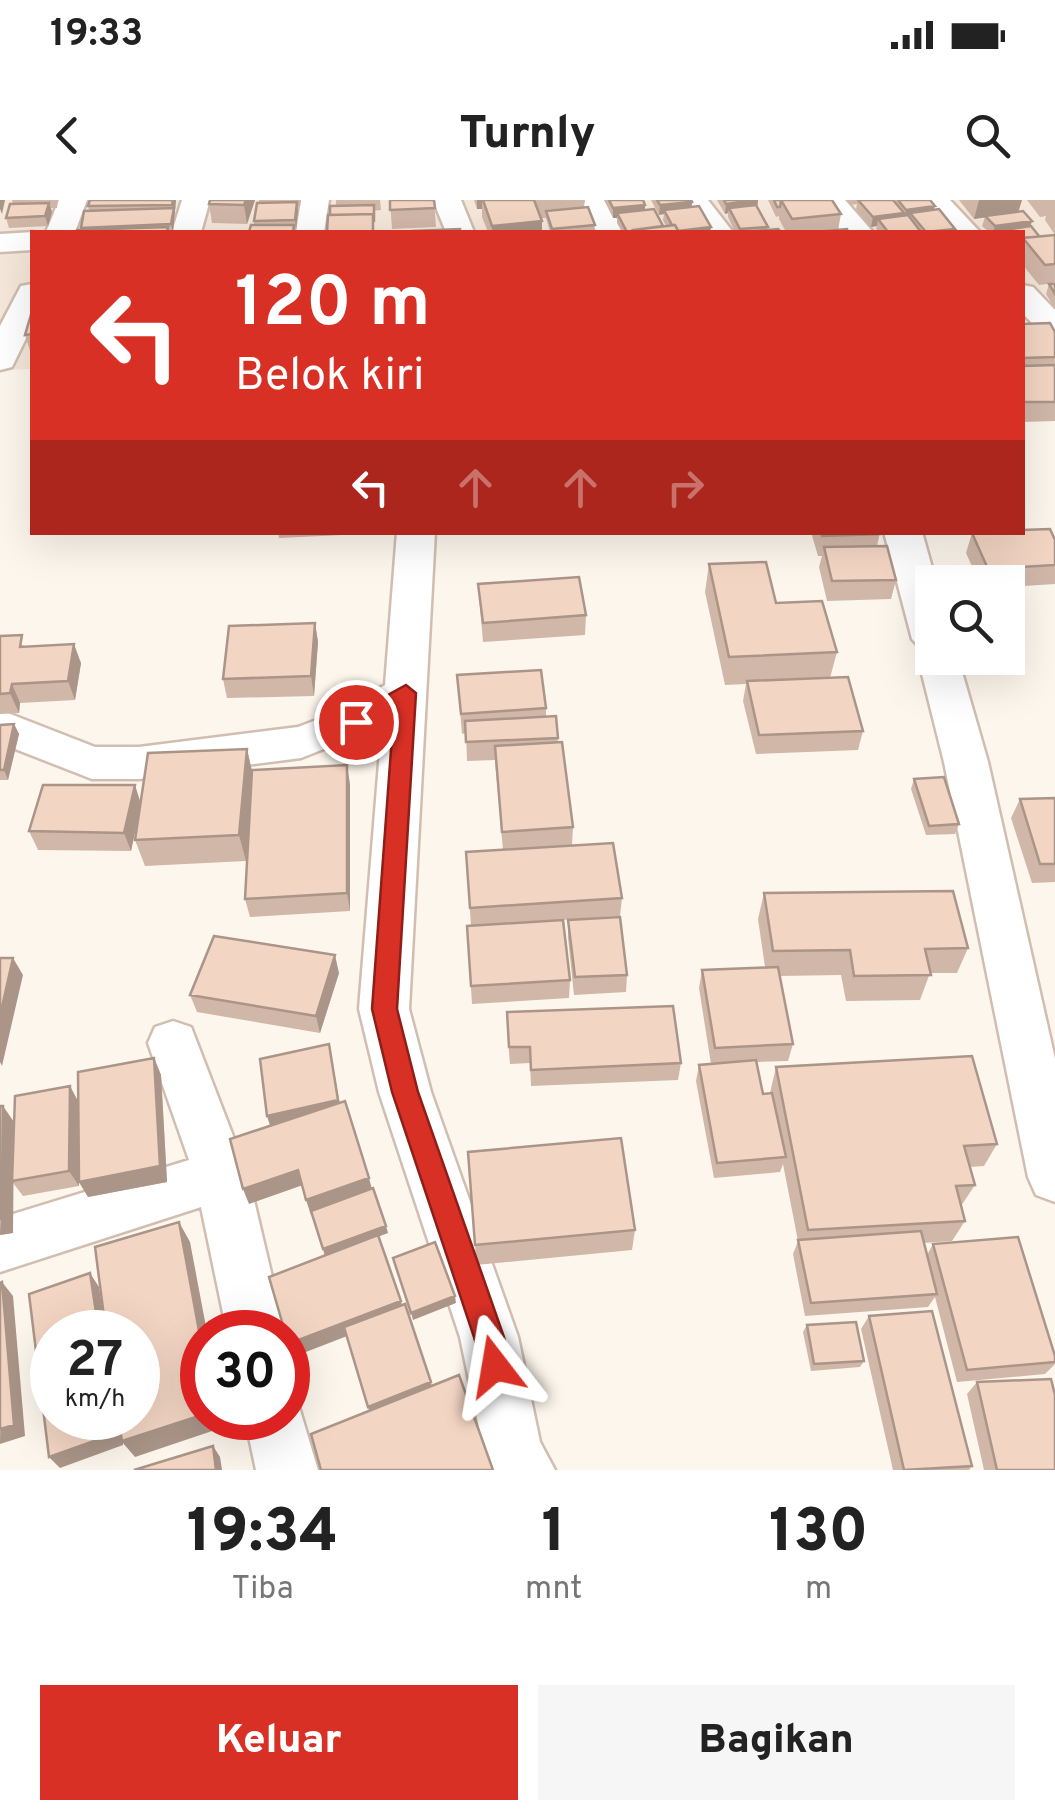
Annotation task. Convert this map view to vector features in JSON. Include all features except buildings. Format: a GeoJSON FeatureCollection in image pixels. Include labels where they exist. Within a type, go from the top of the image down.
{"type":"FeatureCollection","features":[{"type":"Feature","properties":{"kind":"street"},"geometry":{"type":"LineString","coordinates":[[62,230],[74,200]]}},
{"type":"Feature","properties":{"kind":"street"},"geometry":{"type":"LineString","coordinates":[[188,230],[196,200]]}},
{"type":"Feature","properties":{"kind":"street"},"geometry":{"type":"LineString","coordinates":[[310,230],[315,200]]}},
{"type":"Feature","properties":{"kind":"street"},"geometry":{"type":"LineString","coordinates":[[448,200],[459,230]]}},
{"type":"Feature","properties":{"kind":"street"},"geometry":{"type":"LineString","coordinates":[[590,200],[610,230]]}},
{"type":"Feature","properties":{"kind":"street"},"geometry":{"type":"LineString","coordinates":[[694,200],[716,230]]}},
{"type":"Feature","properties":{"kind":"street"},"geometry":{"type":"LineString","coordinates":[[829,200],[856,230]]}},
{"type":"Feature","properties":{"kind":"street"},"geometry":{"type":"LineString","coordinates":[[934,200],[963,230]]}},
{"type":"Feature","properties":{"kind":"street"},"geometry":{"type":"LineString","coordinates":[[0,243],[30,241]]}},
{"type":"Feature","properties":{"kind":"street"},"geometry":{"type":"LineString","coordinates":[[0,360],[30,297]]}},
{"type":"Feature","properties":{"kind":"street"},"geometry":{"type":"LineString","coordinates":[[1025,298],[1042,321]]}},
{"type":"Feature","properties":{"kind":"street"},"geometry":{"type":"LineString","coordinates":[[0,370],[30,370]]}},
{"type":"Feature","properties":{"kind":"street"},"geometry":{"type":"LineString","coordinates":[[416,535],[384,1009],[405,1092],[489,1337],[514,1456],[524,1470]]}},
{"type":"Feature","properties":{"kind":"street"},"geometry":{"type":"LineString","coordinates":[[904,535],[915,576]]}},
{"type":"Feature","properties":{"kind":"street"},"geometry":{"type":"LineString","coordinates":[[943,675],[1046,1097],[1055,1177]]}},
{"type":"Feature","properties":{"kind":"street"},"geometry":{"type":"LineString","coordinates":[[0,726],[92,763],[139,763],[300,742],[356,722],[406,693]]}},
{"type":"Feature","properties":{"kind":"street"},"geometry":{"type":"LineString","coordinates":[[173,1043],[221,1175],[251,1310]]}},
{"type":"Feature","properties":{"kind":"street"},"geometry":{"type":"LineString","coordinates":[[0,1244],[221,1175]]}},
{"type":"Feature","properties":{"kind":"street"},"geometry":{"type":"LineString","coordinates":[[280,1440],[287,1470]]}},
{"type":"Feature","properties":{"kind":"shaded area"},"geometry":{"type":"Polygon","coordinates":[[[0,200],[1055,200],[1055,318],[1025,320],[1025,230],[30,230],[30,369],[0,370],[0,200]]]}},
{"type":"Feature","properties":{"kind":"route"},"geometry":{"type":"LineString","coordinates":[[356,722],[406,693],[384,1009],[405,1092],[489,1337],[495,1366]]}}]}
